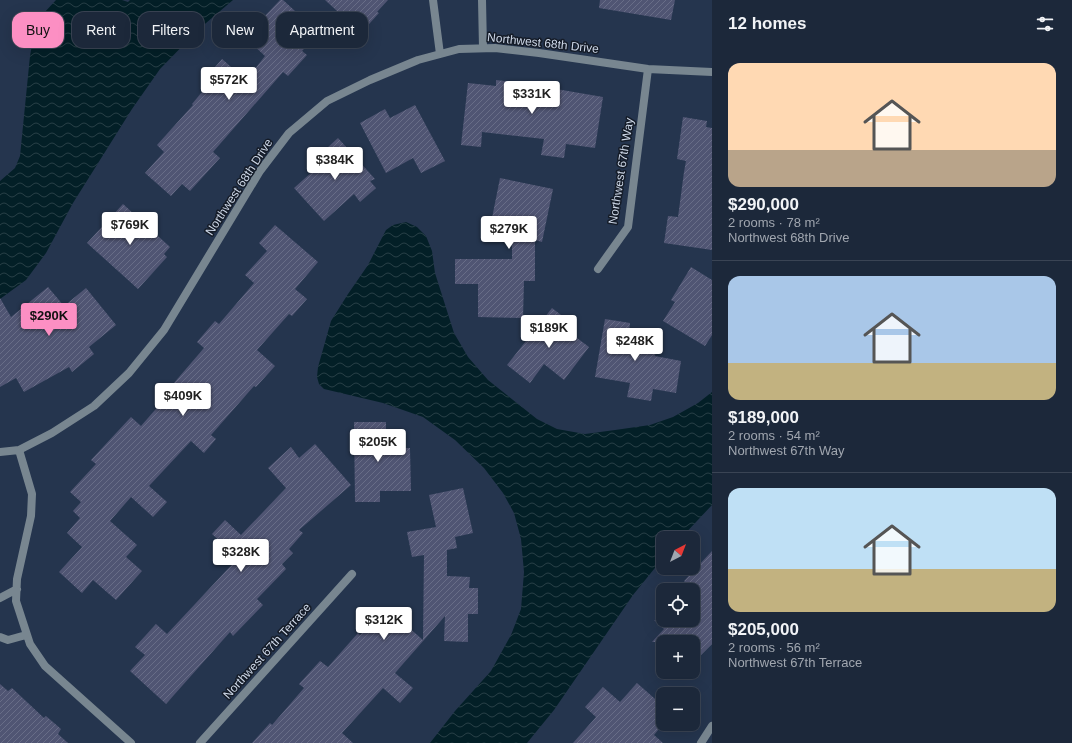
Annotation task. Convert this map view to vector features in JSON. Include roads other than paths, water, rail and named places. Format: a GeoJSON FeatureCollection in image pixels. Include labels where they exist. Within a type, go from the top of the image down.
{"type":"FeatureCollection","features":[{"type":"Feature","properties":{"kind":"street"},"geometry":{"type":"LineString","coordinates":[[433,0],[440,54]]}},
{"type":"Feature","properties":{"kind":"street"},"geometry":{"type":"LineString","coordinates":[[482,0],[484,48]]}},
{"type":"Feature","properties":{"kind":"street","name":"Northwest 68th Drive"},"geometry":{"type":"LineString","coordinates":[[19,450],[52,433],[94,406],[129,372],[164,330],[260,171],[289,133],[327,101],[370,80],[418,60],[459,49],[484,48],[539,53],[648,69],[712,72]]}},
{"type":"Feature","properties":{"kind":"street","name":"Northwest 67th Way"},"geometry":{"type":"LineString","coordinates":[[598,269],[628,227],[648,69]]}},
{"type":"Feature","properties":{"kind":"street"},"geometry":{"type":"LineString","coordinates":[[0,452],[19,450],[32,494],[31,516],[17,579],[16,601],[30,644],[45,666],[131,743]]}},
{"type":"Feature","properties":{"kind":"street","name":"Northwest 67th Terrace"},"geometry":{"type":"LineString","coordinates":[[200,743],[352,574]]}},
{"type":"Feature","properties":{"kind":"street"},"geometry":{"type":"LineString","coordinates":[[0,598],[17,588]]}},
{"type":"Feature","properties":{"kind":"street"},"geometry":{"type":"LineString","coordinates":[[0,638],[8,640],[26,635]]}},
{"type":"Feature","properties":{"kind":"street"},"geometry":{"type":"LineString","coordinates":[[701,743],[712,726]]}},
{"type":"Feature","properties":{"kind":"water"},"geometry":{"type":"Polygon","coordinates":[[[56,0],[122,0],[128,2],[130,0],[233,0],[219,12],[212,12],[212,18],[204,25],[204,12],[138,12],[138,48],[180,48],[160,69],[132,109],[73,203],[46,253],[26,280],[0,299],[0,181],[15,168],[20,156],[31,48],[64,48],[64,12],[45,12],[56,0]]]}},
{"type":"Feature","properties":{"kind":"water"},"geometry":{"type":"Polygon","coordinates":[[[406,222],[417,227],[426,236],[432,251],[435,273],[454,333],[468,357],[488,380],[537,419],[557,429],[585,434],[650,425],[673,417],[698,403],[712,392],[712,505],[688,531],[656,531],[656,567],[633,595],[554,710],[527,743],[430,743],[455,711],[491,671],[511,635],[521,609],[524,572],[521,539],[514,513],[503,493],[484,468],[455,440],[423,417],[383,403],[324,389],[319,384],[317,377],[318,367],[331,321],[368,265],[386,230],[393,225],[406,222]]]}}]}
